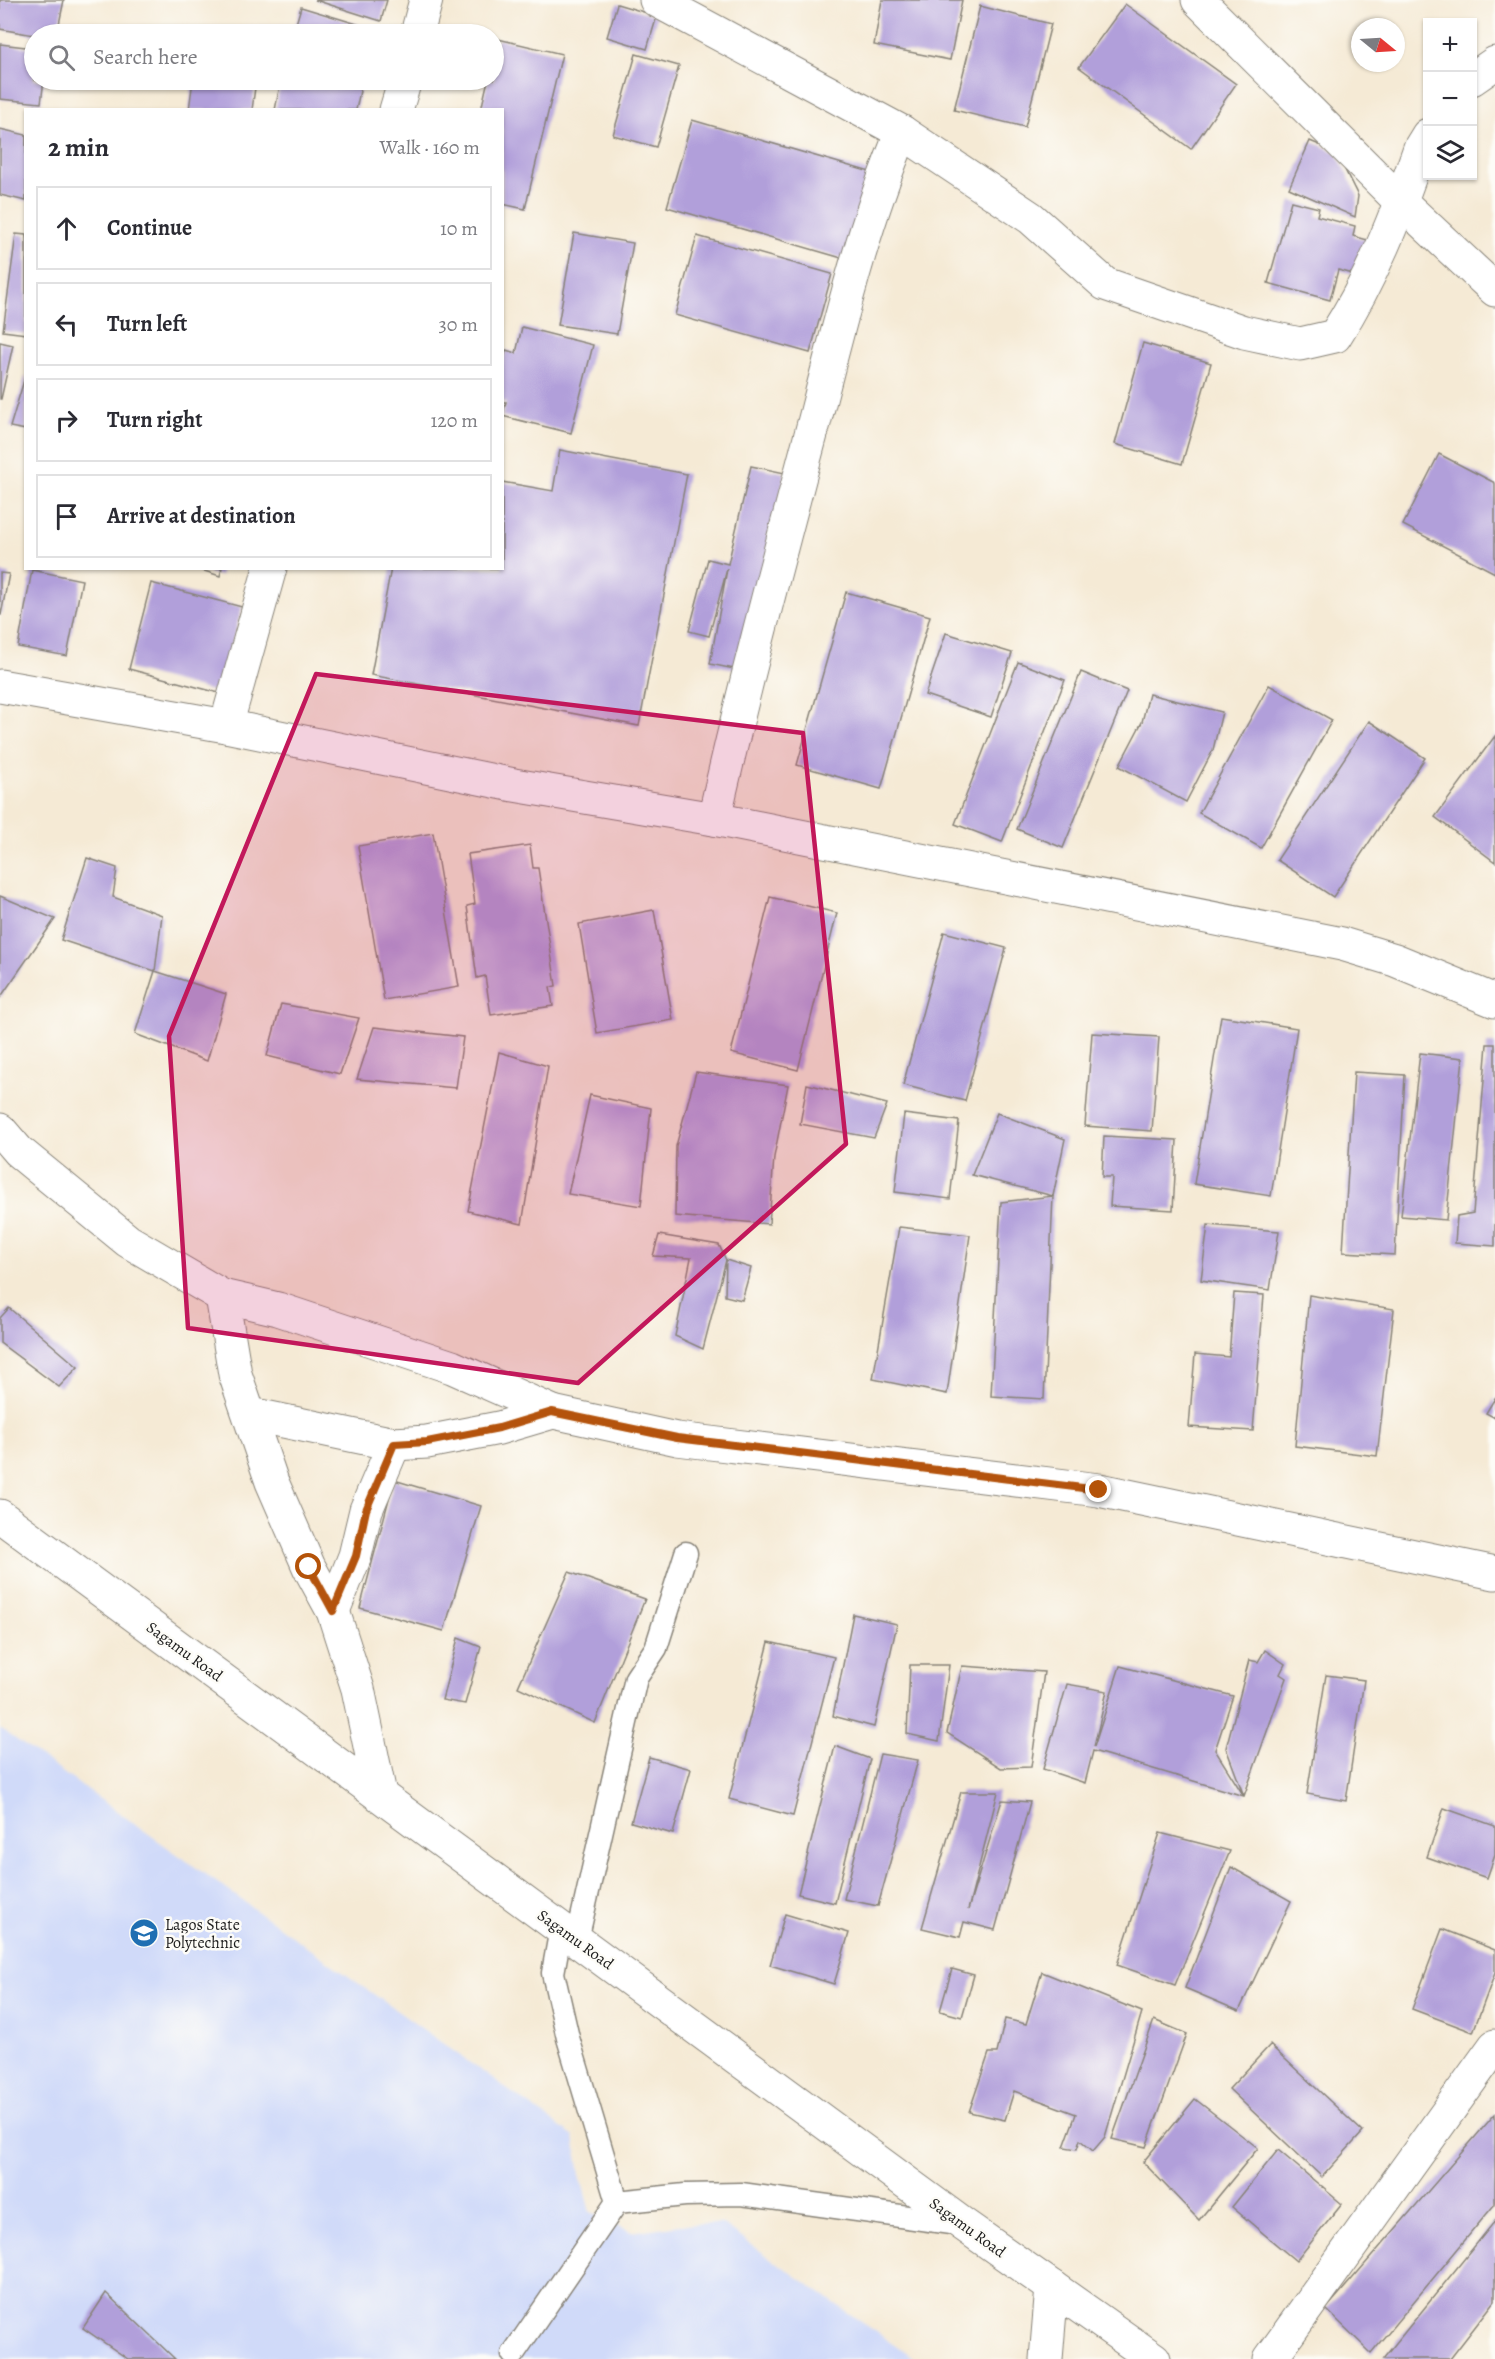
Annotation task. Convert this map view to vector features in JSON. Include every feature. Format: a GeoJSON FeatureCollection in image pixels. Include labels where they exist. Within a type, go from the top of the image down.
{"type":"FeatureCollection","features":[{"type":"Feature","properties":{"kind":"main road"},"geometry":{"type":"LineString","coordinates":[[420,24],[426,0]]}},
{"type":"Feature","properties":{"kind":"main road"},"geometry":{"type":"LineString","coordinates":[[656,0],[902,132],[1031,218],[1106,284],[1244,332],[1300,344],[1335,336],[1374,269],[1423,143]]}},
{"type":"Feature","properties":{"kind":"main road"},"geometry":{"type":"LineString","coordinates":[[1198,0],[1401,202],[1495,290]]}},
{"type":"Feature","properties":{"kind":"main road"},"geometry":{"type":"LineString","coordinates":[[1477,76],[1495,63]]}},
{"type":"Feature","properties":{"kind":"main road"},"geometry":{"type":"LineString","coordinates":[[397,108],[402,90]]}},
{"type":"Feature","properties":{"kind":"main road"},"geometry":{"type":"LineString","coordinates":[[714,819],[748,672],[856,263],[883,176],[902,132]]}},
{"type":"Feature","properties":{"kind":"main road"},"geometry":{"type":"LineString","coordinates":[[226,726],[269,570]]}},
{"type":"Feature","properties":{"kind":"main road"},"geometry":{"type":"LineString","coordinates":[[0,687],[226,726],[514,785],[714,819],[1342,944],[1428,973],[1495,1001]]}},
{"type":"Feature","properties":{"kind":"main road"},"geometry":{"type":"LineString","coordinates":[[0,1130],[18,1151],[128,1242],[222,1296],[278,1310],[453,1367],[552,1412],[677,1438],[1099,1490],[1495,1573]]}},
{"type":"Feature","properties":{"kind":"main road"},"geometry":{"type":"LineString","coordinates":[[222,1296],[236,1374],[272,1482],[309,1567],[333,1611],[358,1689],[380,1794]]}},
{"type":"Feature","properties":{"kind":"main road"},"geometry":{"type":"LineString","coordinates":[[250,1414],[394,1444],[427,1442],[499,1428],[552,1412]]}},
{"type":"Feature","properties":{"kind":"main road"},"geometry":{"type":"LineString","coordinates":[[333,1611],[356,1556],[366,1510],[394,1444]]}},
{"type":"Feature","properties":{"kind":"main road","name":"Sagamu Road"},"geometry":{"type":"LineString","coordinates":[[0,1516],[964,2225],[1154,2359]]}},
{"type":"Feature","properties":{"kind":"main road"},"geometry":{"type":"LineString","coordinates":[[1270,2359],[1495,2046]]}},
{"type":"Feature","properties":{"kind":"main road"},"geometry":{"type":"LineString","coordinates":[[1046,2359],[1052,2287]]}},
{"type":"Feature","properties":{"kind":"lane"},"geometry":{"type":"LineString","coordinates":[[617,2202],[568,2038],[553,1973],[569,1934],[636,1678],[656,1648],[686,1553]]}},
{"type":"Feature","properties":{"kind":"lane"},"geometry":{"type":"LineString","coordinates":[[617,2202],[741,2193],[964,2225]]}},
{"type":"Feature","properties":{"kind":"lane"},"geometry":{"type":"LineString","coordinates":[[513,2354],[617,2202]]}},
{"type":"Feature","properties":{"kind":"highlighted area"},"geometry":{"type":"Polygon","coordinates":[[[316,674],[803,733],[846,1144],[578,1383],[188,1328],[169,1036],[316,674]]]}},
{"type":"Feature","properties":{"kind":"shaded area","name":"Lagos State Polytechnic"},"geometry":{"type":"Polygon","coordinates":[[[0,1728],[574,2137],[580,2175],[590,2212],[632,2232],[680,2225],[722,2224],[914,2359],[0,2359],[0,1728]]]}},
{"type":"Feature","properties":{"kind":"building"},"geometry":{"type":"Polygon","coordinates":[[[0,0],[64,0],[59,24],[24,24],[24,33],[0,29],[0,0]]]}},
{"type":"Feature","properties":{"kind":"building"},"geometry":{"type":"Polygon","coordinates":[[[315,0],[387,0],[381,21],[315,0]]]}},
{"type":"Feature","properties":{"kind":"building"},"geometry":{"type":"Polygon","coordinates":[[[882,0],[962,0],[950,60],[874,45],[882,0]]]}},
{"type":"Feature","properties":{"kind":"building"},"geometry":{"type":"Polygon","coordinates":[[[617,4],[657,16],[647,49],[607,37],[617,4]]]}},
{"type":"Feature","properties":{"kind":"building"},"geometry":{"type":"Polygon","coordinates":[[[1125,4],[1236,84],[1191,149],[1079,67],[1125,4]]]}},
{"type":"Feature","properties":{"kind":"building"},"geometry":{"type":"Polygon","coordinates":[[[980,6],[1051,24],[1025,127],[954,110],[980,6]]]}},
{"type":"Feature","properties":{"kind":"building"},"geometry":{"type":"Polygon","coordinates":[[[301,7],[357,24],[296,24],[301,7]]]}},
{"type":"Feature","properties":{"kind":"building"},"geometry":{"type":"Polygon","coordinates":[[[504,40],[562,54],[525,209],[504,204],[504,108],[481,108],[486,90],[504,90],[504,40]]]}},
{"type":"Feature","properties":{"kind":"building"},"geometry":{"type":"Polygon","coordinates":[[[0,44],[24,47],[24,90],[43,90],[41,103],[0,99],[0,44]]]}},
{"type":"Feature","properties":{"kind":"building"},"geometry":{"type":"Polygon","coordinates":[[[636,54],[679,66],[656,147],[613,135],[636,54]]]}},
{"type":"Feature","properties":{"kind":"building"},"geometry":{"type":"Polygon","coordinates":[[[192,90],[255,90],[252,108],[189,108],[192,90]]]}},
{"type":"Feature","properties":{"kind":"building"},"geometry":{"type":"Polygon","coordinates":[[[279,90],[360,90],[356,108],[275,108],[279,90]]]}},
{"type":"Feature","properties":{"kind":"building"},"geometry":{"type":"Polygon","coordinates":[[[692,120],[877,174],[852,261],[667,207],[692,120]]]}},
{"type":"Feature","properties":{"kind":"building"},"geometry":{"type":"Polygon","coordinates":[[[0,129],[24,135],[24,201],[0,195],[0,129]]]}},
{"type":"Feature","properties":{"kind":"building"},"geometry":{"type":"Polygon","coordinates":[[[1310,141],[1336,152],[1358,196],[1355,217],[1289,188],[1310,141]]]}},
{"type":"Feature","properties":{"kind":"building"},"geometry":{"type":"Polygon","coordinates":[[[1291,201],[1319,208],[1317,216],[1355,226],[1353,236],[1371,241],[1361,276],[1338,270],[1330,300],[1268,283],[1291,201]]]}},
{"type":"Feature","properties":{"kind":"building"},"geometry":{"type":"Polygon","coordinates":[[[574,233],[633,243],[617,334],[558,325],[574,233]]]}},
{"type":"Feature","properties":{"kind":"building"},"geometry":{"type":"Polygon","coordinates":[[[16,234],[24,235],[24,334],[3,331],[16,234]]]}},
{"type":"Feature","properties":{"kind":"building"},"geometry":{"type":"Polygon","coordinates":[[[697,236],[832,274],[810,353],[675,315],[697,236]]]}},
{"type":"Feature","properties":{"kind":"building"},"geometry":{"type":"Polygon","coordinates":[[[522,327],[593,345],[571,433],[504,416],[506,402],[504,402],[504,358],[506,350],[516,353],[522,327]]]}},
{"type":"Feature","properties":{"kind":"building"},"geometry":{"type":"Polygon","coordinates":[[[0,342],[13,345],[1,399],[0,399],[0,342]]]}},
{"type":"Feature","properties":{"kind":"building"},"geometry":{"type":"Polygon","coordinates":[[[1143,343],[1211,363],[1182,464],[1115,444],[1143,343]]]}},
{"type":"Feature","properties":{"kind":"building"},"geometry":{"type":"Polygon","coordinates":[[[24,380],[24,430],[10,427],[24,380]]]}},
{"type":"Feature","properties":{"kind":"building"},"geometry":{"type":"Polygon","coordinates":[[[560,450],[687,474],[639,726],[371,675],[391,570],[504,570],[504,482],[553,491],[560,450]]]}},
{"type":"Feature","properties":{"kind":"building"},"geometry":{"type":"Polygon","coordinates":[[[1439,454],[1495,483],[1495,573],[1403,525],[1439,454]]]}},
{"type":"Feature","properties":{"kind":"building"},"geometry":{"type":"Polygon","coordinates":[[[751,466],[785,473],[744,671],[710,664],[727,569],[709,636],[689,631],[708,559],[728,564],[751,466]]]}},
{"type":"Feature","properties":{"kind":"building"},"geometry":{"type":"Polygon","coordinates":[[[32,570],[82,580],[67,656],[18,647],[32,570]]]}},
{"type":"Feature","properties":{"kind":"building"},"geometry":{"type":"Polygon","coordinates":[[[201,570],[222,570],[220,576],[201,570]]]}},
{"type":"Feature","properties":{"kind":"building"},"geometry":{"type":"Polygon","coordinates":[[[0,573],[9,574],[1,615],[0,615],[0,573]]]}},
{"type":"Feature","properties":{"kind":"building"},"geometry":{"type":"Polygon","coordinates":[[[151,583],[242,607],[219,693],[129,669],[151,583]]]}},
{"type":"Feature","properties":{"kind":"building"},"geometry":{"type":"Polygon","coordinates":[[[846,592],[930,616],[881,789],[797,765],[846,592]]]}},
{"type":"Feature","properties":{"kind":"building"},"geometry":{"type":"Polygon","coordinates":[[[946,633],[1012,653],[991,717],[925,695],[946,633]]]}},
{"type":"Feature","properties":{"kind":"building"},"geometry":{"type":"Polygon","coordinates":[[[1018,662],[1065,680],[1002,842],[955,824],[1018,662]]]}},
{"type":"Feature","properties":{"kind":"building"},"geometry":{"type":"Polygon","coordinates":[[[1081,672],[1127,691],[1063,848],[1017,829],[1081,672]]]}},
{"type":"Feature","properties":{"kind":"building"},"geometry":{"type":"Polygon","coordinates":[[[1269,685],[1332,720],[1261,848],[1199,813],[1269,685]]]}},
{"type":"Feature","properties":{"kind":"building"},"geometry":{"type":"Polygon","coordinates":[[[1149,694],[1222,712],[1213,750],[1186,802],[1119,766],[1142,722],[1149,694]]]}},
{"type":"Feature","properties":{"kind":"building"},"geometry":{"type":"Polygon","coordinates":[[[1369,721],[1425,758],[1333,897],[1277,860],[1369,721]]]}},
{"type":"Feature","properties":{"kind":"building"},"geometry":{"type":"Polygon","coordinates":[[[1495,736],[1495,862],[1435,817],[1495,736]]]}},
{"type":"Feature","properties":{"kind":"building"},"geometry":{"type":"Polygon","coordinates":[[[433,833],[459,987],[384,1000],[358,846],[433,833]]]}},
{"type":"Feature","properties":{"kind":"building"},"geometry":{"type":"Polygon","coordinates":[[[530,845],[533,868],[538,868],[556,986],[550,987],[553,1006],[491,1015],[485,976],[477,978],[467,906],[475,904],[468,854],[530,845]]]}},
{"type":"Feature","properties":{"kind":"building"},"geometry":{"type":"Polygon","coordinates":[[[87,858],[117,868],[113,897],[162,915],[155,971],[61,940],[87,858]]]}},
{"type":"Feature","properties":{"kind":"building"},"geometry":{"type":"Polygon","coordinates":[[[0,896],[55,919],[0,998],[0,896]]]}},
{"type":"Feature","properties":{"kind":"building"},"geometry":{"type":"Polygon","coordinates":[[[770,897],[837,913],[798,1070],[731,1053],[770,897]]]}},
{"type":"Feature","properties":{"kind":"building"},"geometry":{"type":"Polygon","coordinates":[[[654,910],[673,1020],[597,1033],[579,924],[654,910]]]}},
{"type":"Feature","properties":{"kind":"building"},"geometry":{"type":"Polygon","coordinates":[[[944,932],[1006,948],[965,1101],[903,1085],[944,932]]]}},
{"type":"Feature","properties":{"kind":"building"},"geometry":{"type":"Polygon","coordinates":[[[155,971],[226,994],[207,1061],[135,1034],[155,971]]]}},
{"type":"Feature","properties":{"kind":"building"},"geometry":{"type":"Polygon","coordinates":[[[281,1004],[359,1018],[340,1074],[267,1056],[281,1004]]]}},
{"type":"Feature","properties":{"kind":"building"},"geometry":{"type":"Polygon","coordinates":[[[1221,1016],[1297,1028],[1271,1196],[1194,1184],[1221,1016]]]}},
{"type":"Feature","properties":{"kind":"building"},"geometry":{"type":"Polygon","coordinates":[[[374,1027],[463,1037],[456,1088],[357,1079],[374,1027]]]}},
{"type":"Feature","properties":{"kind":"building"},"geometry":{"type":"Polygon","coordinates":[[[1092,1033],[1159,1037],[1152,1131],[1085,1126],[1092,1033]]]}},
{"type":"Feature","properties":{"kind":"building"},"geometry":{"type":"Polygon","coordinates":[[[1487,1044],[1495,1044],[1495,1246],[1455,1243],[1457,1216],[1473,1213],[1487,1044]]]}},
{"type":"Feature","properties":{"kind":"building"},"geometry":{"type":"Polygon","coordinates":[[[499,1052],[548,1066],[522,1224],[468,1211],[499,1052]]]}},
{"type":"Feature","properties":{"kind":"building"},"geometry":{"type":"Polygon","coordinates":[[[1420,1053],[1463,1058],[1446,1220],[1401,1216],[1420,1053]]]}},
{"type":"Feature","properties":{"kind":"building"},"geometry":{"type":"Polygon","coordinates":[[[696,1072],[788,1085],[774,1157],[769,1224],[675,1216],[676,1146],[696,1072]]]}},
{"type":"Feature","properties":{"kind":"building"},"geometry":{"type":"Polygon","coordinates":[[[1354,1072],[1405,1075],[1395,1255],[1343,1252],[1354,1072]]]}},
{"type":"Feature","properties":{"kind":"building"},"geometry":{"type":"Polygon","coordinates":[[[807,1084],[887,1104],[874,1138],[800,1124],[807,1084]]]}},
{"type":"Feature","properties":{"kind":"building"},"geometry":{"type":"Polygon","coordinates":[[[590,1095],[651,1108],[641,1206],[568,1194],[590,1095]]]}},
{"type":"Feature","properties":{"kind":"building"},"geometry":{"type":"Polygon","coordinates":[[[997,1113],[1065,1139],[1053,1196],[972,1175],[997,1113]]]}},
{"type":"Feature","properties":{"kind":"building"},"geometry":{"type":"Polygon","coordinates":[[[904,1114],[959,1121],[950,1199],[895,1192],[904,1114]]]}},
{"type":"Feature","properties":{"kind":"building"},"geometry":{"type":"Polygon","coordinates":[[[1104,1136],[1177,1140],[1173,1210],[1110,1206],[1112,1177],[1102,1177],[1104,1136]]]}},
{"type":"Feature","properties":{"kind":"building"},"geometry":{"type":"Polygon","coordinates":[[[1053,1196],[1044,1399],[991,1396],[1001,1202],[1053,1196]]]}},
{"type":"Feature","properties":{"kind":"building"},"geometry":{"type":"Polygon","coordinates":[[[1208,1225],[1279,1231],[1270,1290],[1201,1280],[1208,1225]]]}},
{"type":"Feature","properties":{"kind":"building"},"geometry":{"type":"Polygon","coordinates":[[[899,1227],[970,1235],[947,1394],[873,1379],[899,1227]]]}},
{"type":"Feature","properties":{"kind":"building"},"geometry":{"type":"Polygon","coordinates":[[[659,1235],[719,1245],[726,1260],[703,1349],[675,1336],[691,1258],[653,1256],[659,1235]]]}},
{"type":"Feature","properties":{"kind":"building"},"geometry":{"type":"Polygon","coordinates":[[[726,1260],[751,1268],[742,1300],[725,1296],[726,1260]]]}},
{"type":"Feature","properties":{"kind":"building"},"geometry":{"type":"Polygon","coordinates":[[[1234,1293],[1264,1295],[1253,1431],[1189,1427],[1195,1354],[1229,1357],[1234,1293]]]}},
{"type":"Feature","properties":{"kind":"building"},"geometry":{"type":"Polygon","coordinates":[[[1309,1295],[1394,1309],[1377,1456],[1295,1446],[1309,1295]]]}},
{"type":"Feature","properties":{"kind":"building"},"geometry":{"type":"Polygon","coordinates":[[[9,1308],[78,1367],[59,1387],[0,1343],[0,1318],[9,1308]]]}},
{"type":"Feature","properties":{"kind":"building"},"geometry":{"type":"Polygon","coordinates":[[[1495,1398],[1495,1418],[1486,1413],[1495,1398]]]}},
{"type":"Feature","properties":{"kind":"building"},"geometry":{"type":"Polygon","coordinates":[[[394,1480],[481,1506],[444,1631],[360,1608],[394,1480]]]}},
{"type":"Feature","properties":{"kind":"building"},"geometry":{"type":"Polygon","coordinates":[[[569,1572],[645,1599],[595,1723],[518,1687],[569,1572]]]}},
{"type":"Feature","properties":{"kind":"building"},"geometry":{"type":"Polygon","coordinates":[[[853,1614],[897,1624],[874,1727],[833,1716],[853,1614]]]}},
{"type":"Feature","properties":{"kind":"building"},"geometry":{"type":"Polygon","coordinates":[[[458,1638],[481,1647],[465,1704],[442,1700],[458,1638]]]}},
{"type":"Feature","properties":{"kind":"building"},"geometry":{"type":"Polygon","coordinates":[[[769,1642],[834,1657],[793,1816],[729,1799],[769,1642]]]}},
{"type":"Feature","properties":{"kind":"building"},"geometry":{"type":"Polygon","coordinates":[[[1265,1650],[1285,1664],[1280,1674],[1286,1678],[1244,1796],[1226,1748],[1249,1660],[1258,1662],[1265,1650]]]}},
{"type":"Feature","properties":{"kind":"building"},"geometry":{"type":"Polygon","coordinates":[[[910,1665],[949,1665],[939,1741],[907,1734],[910,1665]]]}},
{"type":"Feature","properties":{"kind":"building"},"geometry":{"type":"Polygon","coordinates":[[[962,1666],[1044,1672],[1031,1767],[1001,1768],[947,1733],[962,1666]]]}},
{"type":"Feature","properties":{"kind":"building"},"geometry":{"type":"Polygon","coordinates":[[[1120,1666],[1233,1696],[1215,1750],[1244,1796],[1093,1751],[1085,1783],[1043,1769],[1067,1684],[1107,1691],[1094,1747],[1120,1666]]]}},
{"type":"Feature","properties":{"kind":"building"},"geometry":{"type":"Polygon","coordinates":[[[1326,1675],[1364,1680],[1346,1801],[1307,1794],[1326,1675]]]}},
{"type":"Feature","properties":{"kind":"building"},"geometry":{"type":"Polygon","coordinates":[[[835,1746],[870,1759],[835,1903],[798,1894],[835,1746]]]}},
{"type":"Feature","properties":{"kind":"building"},"geometry":{"type":"Polygon","coordinates":[[[880,1754],[918,1760],[878,1906],[844,1899],[880,1754]]]}},
{"type":"Feature","properties":{"kind":"building"},"geometry":{"type":"Polygon","coordinates":[[[649,1757],[691,1769],[673,1834],[631,1822],[649,1757]]]}},
{"type":"Feature","properties":{"kind":"building"},"geometry":{"type":"Polygon","coordinates":[[[961,1792],[998,1792],[968,1910],[1002,1800],[1030,1802],[995,1930],[964,1922],[960,1937],[922,1928],[961,1792]]]}},
{"type":"Feature","properties":{"kind":"building"},"geometry":{"type":"Polygon","coordinates":[[[1444,1808],[1495,1826],[1495,1855],[1487,1878],[1427,1857],[1444,1808]]]}},
{"type":"Feature","properties":{"kind":"building"},"geometry":{"type":"Polygon","coordinates":[[[1160,1833],[1230,1851],[1175,1985],[1117,1965],[1160,1833]]]}},
{"type":"Feature","properties":{"kind":"building"},"geometry":{"type":"Polygon","coordinates":[[[1231,1867],[1291,1901],[1239,2011],[1185,1988],[1231,1867]]]}},
{"type":"Feature","properties":{"kind":"building"},"geometry":{"type":"Polygon","coordinates":[[[785,1914],[849,1933],[834,1984],[770,1965],[785,1914]]]}},
{"type":"Feature","properties":{"kind":"building"},"geometry":{"type":"Polygon","coordinates":[[[1442,1929],[1495,1950],[1495,1973],[1473,2032],[1412,2009],[1442,1929]]]}},
{"type":"Feature","properties":{"kind":"building"},"geometry":{"type":"Polygon","coordinates":[[[952,1969],[974,1975],[962,2017],[940,2011],[952,1969]]]}},
{"type":"Feature","properties":{"kind":"building"},"geometry":{"type":"Polygon","coordinates":[[[1042,1972],[1142,2012],[1105,2137],[1093,2151],[1080,2140],[1077,2149],[1064,2147],[1076,2114],[1014,2091],[1005,2120],[969,2112],[989,2053],[997,2053],[1005,2019],[1026,2024],[1042,1972]]]}},
{"type":"Feature","properties":{"kind":"building"},"geometry":{"type":"Polygon","coordinates":[[[1154,2020],[1187,2034],[1146,2147],[1112,2139],[1154,2020]]]}},
{"type":"Feature","properties":{"kind":"building"},"geometry":{"type":"Polygon","coordinates":[[[1270,2045],[1363,2132],[1322,2177],[1229,2089],[1270,2045]]]}},
{"type":"Feature","properties":{"kind":"building"},"geometry":{"type":"Polygon","coordinates":[[[1195,2099],[1258,2148],[1199,2220],[1143,2162],[1195,2099]]]}},
{"type":"Feature","properties":{"kind":"building"},"geometry":{"type":"Polygon","coordinates":[[[1495,2114],[1495,2204],[1371,2353],[1326,2309],[1495,2114]]]}},
{"type":"Feature","properties":{"kind":"building"},"geometry":{"type":"Polygon","coordinates":[[[1278,2150],[1342,2204],[1296,2261],[1232,2207],[1278,2150]]]}},
{"type":"Feature","properties":{"kind":"building"},"geometry":{"type":"Polygon","coordinates":[[[1495,2221],[1495,2301],[1450,2359],[1383,2359],[1495,2221]]]}},
{"type":"Feature","properties":{"kind":"building"},"geometry":{"type":"Polygon","coordinates":[[[106,2293],[175,2359],[128,2359],[83,2328],[106,2293]]]}},
{"type":"Feature","properties":{"kind":"place","name":"Lagos State Polytechnic"},"geometry":{"type":"Point","coordinates":[144,1933]}},
{"type":"Feature","properties":{"kind":"route"},"geometry":{"type":"LineString","coordinates":[[309,1567],[333,1611],[356,1556],[366,1510],[394,1444],[427,1442],[499,1428],[552,1412],[677,1438],[1099,1490]]}}]}
